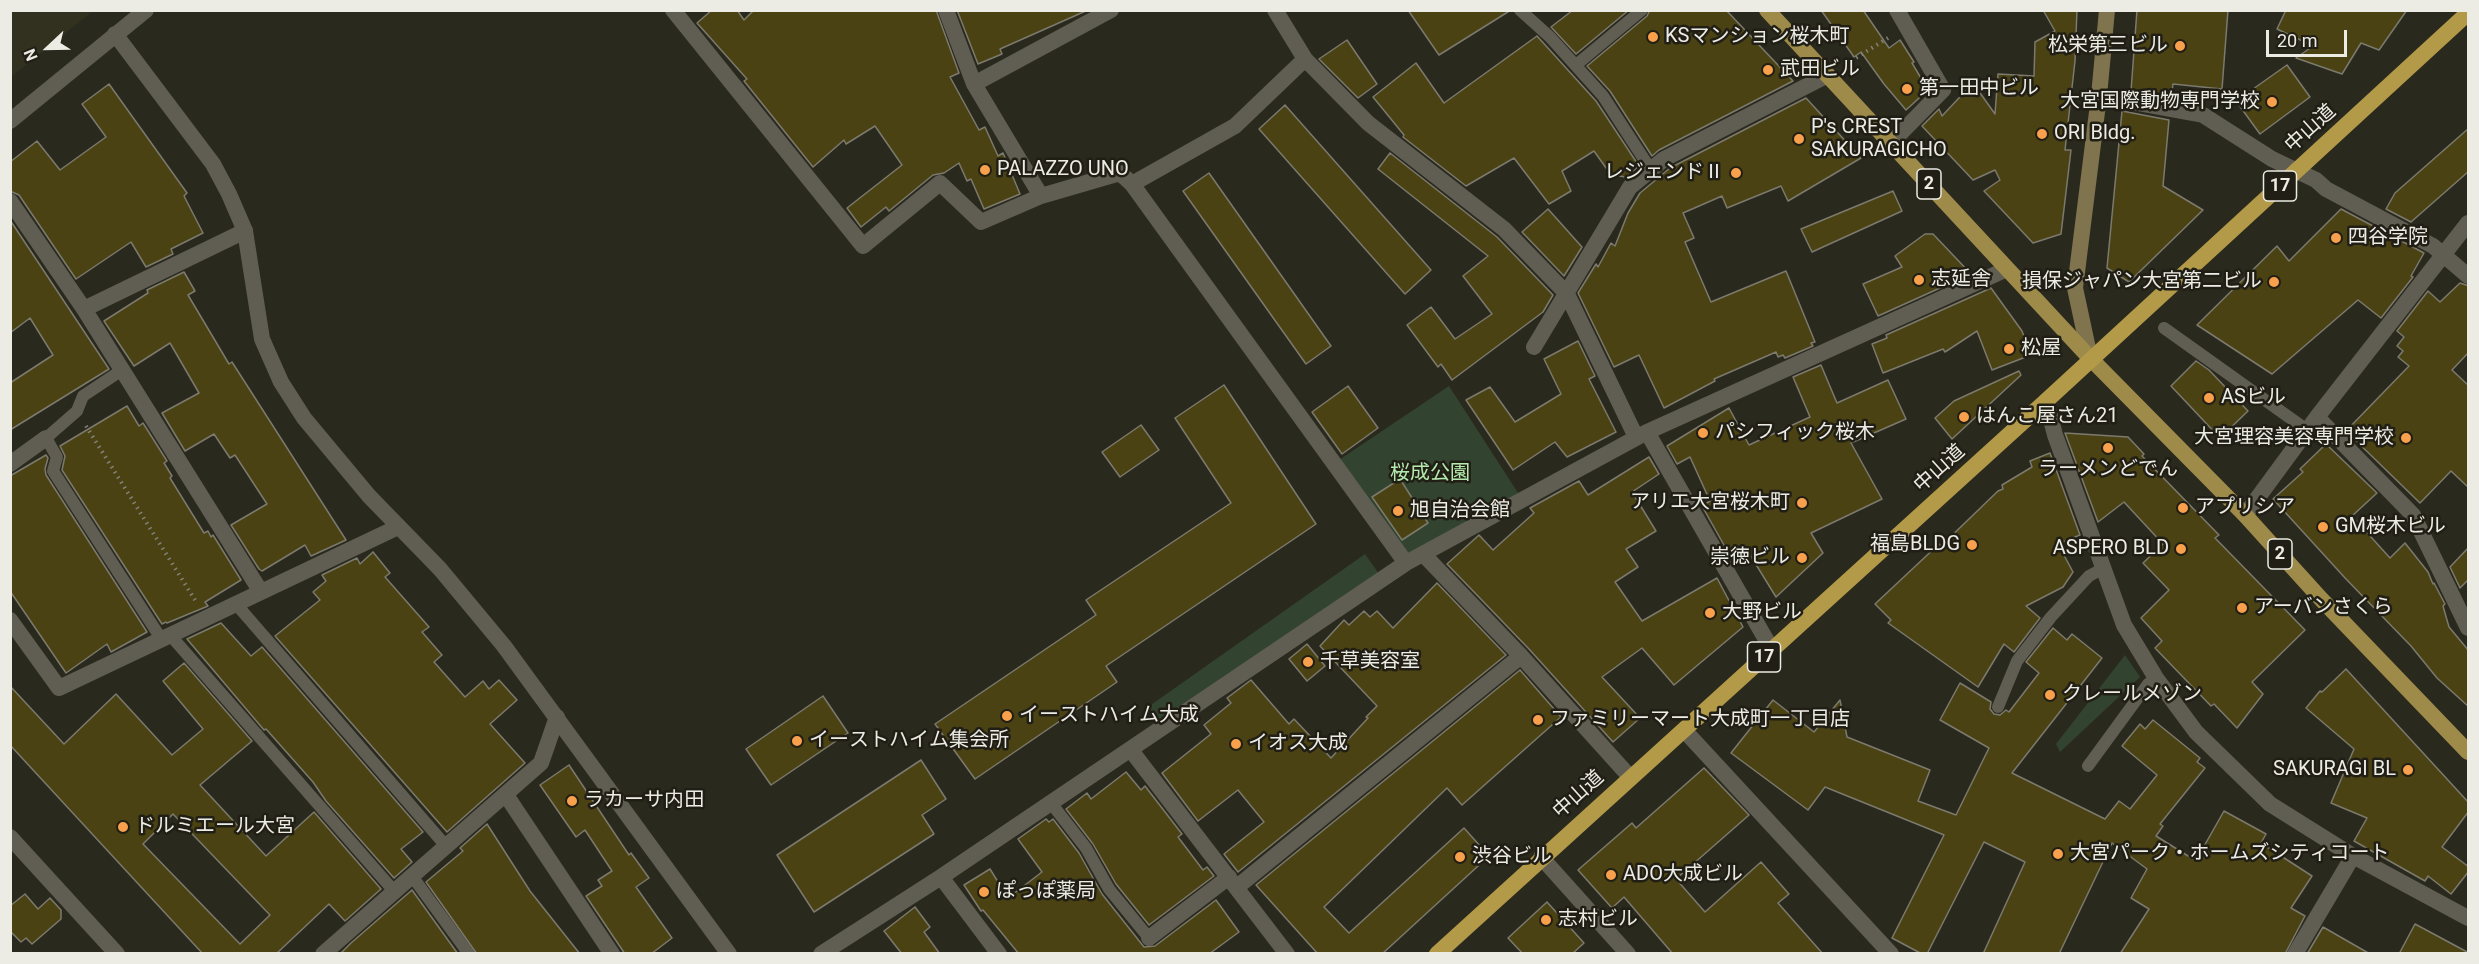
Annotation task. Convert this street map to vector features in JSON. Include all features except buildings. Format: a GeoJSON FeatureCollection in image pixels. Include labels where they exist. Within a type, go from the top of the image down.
{"type":"FeatureCollection","features":[{"type":"Feature","properties":{"kind":"highway","name":"中山道"},"geometry":{"type":"LineString","coordinates":[[1437,954],[2469,13]]}},
{"type":"Feature","properties":{"kind":"main road","name":"2"},"geometry":{"type":"LineString","coordinates":[[1767,10],[2091,358],[2469,752]]}},
{"type":"Feature","properties":{"kind":"main road"},"geometry":{"type":"LineString","coordinates":[[2091,358],[2075,288],[2099,96],[2105,13]]}},
{"type":"Feature","properties":{"kind":"street"},"geometry":{"type":"LineString","coordinates":[[10,121],[146,10]]}},
{"type":"Feature","properties":{"kind":"street"},"geometry":{"type":"LineString","coordinates":[[673,10],[863,246],[940,183],[981,222],[1041,196],[1120,172],[1132,184],[1406,563]]}},
{"type":"Feature","properties":{"kind":"street"},"geometry":{"type":"LineString","coordinates":[[946,10],[974,84],[1041,196]]}},
{"type":"Feature","properties":{"kind":"street"},"geometry":{"type":"LineString","coordinates":[[974,84],[1111,10]]}},
{"type":"Feature","properties":{"kind":"street"},"geometry":{"type":"LineString","coordinates":[[1275,10],[1305,59],[1368,123],[1504,229],[1567,294],[1642,435],[1772,650]]}},
{"type":"Feature","properties":{"kind":"street"},"geometry":{"type":"LineString","coordinates":[[1891,143],[1943,90],[1897,10]]}},
{"type":"Feature","properties":{"kind":"street"},"geometry":{"type":"LineString","coordinates":[[115,34],[213,164],[245,231],[262,339],[281,382],[304,418],[398,527],[440,569],[504,646],[729,954]]}},
{"type":"Feature","properties":{"kind":"street"},"geometry":{"type":"LineString","coordinates":[[1132,184],[1235,126],[1305,59]]}},
{"type":"Feature","properties":{"kind":"street"},"geometry":{"type":"LineString","coordinates":[[1534,347],[1630,187],[1664,159],[1828,75]]}},
{"type":"Feature","properties":{"kind":"street"},"geometry":{"type":"LineString","coordinates":[[2099,96],[2203,115],[2272,159],[2316,180],[2326,189],[2444,253],[2469,276]]}},
{"type":"Feature","properties":{"kind":"street"},"geometry":{"type":"LineString","coordinates":[[10,201],[84,309],[261,592]]}},
{"type":"Feature","properties":{"kind":"street"},"geometry":{"type":"LineString","coordinates":[[2244,515],[2312,423],[2469,223]]}},
{"type":"Feature","properties":{"kind":"street"},"geometry":{"type":"LineString","coordinates":[[84,309],[245,231]]}},
{"type":"Feature","properties":{"kind":"street"},"geometry":{"type":"LineString","coordinates":[[821,954],[941,877],[1406,563],[1642,435],[2007,269]]}},
{"type":"Feature","properties":{"kind":"street"},"geometry":{"type":"LineString","coordinates":[[2046,401],[2055,435],[2124,625],[2156,678],[2196,732],[2270,804],[2353,856],[2469,918]]}},
{"type":"Feature","properties":{"kind":"street"},"geometry":{"type":"LineString","coordinates":[[2312,423],[2413,514],[2469,628]]}},
{"type":"Feature","properties":{"kind":"street"},"geometry":{"type":"LineString","coordinates":[[10,464],[46,438]]}},
{"type":"Feature","properties":{"kind":"street"},"geometry":{"type":"LineString","coordinates":[[10,620],[59,688],[398,527]]}},
{"type":"Feature","properties":{"kind":"street"},"geometry":{"type":"LineString","coordinates":[[1424,555],[1521,656],[1630,777]]}},
{"type":"Feature","properties":{"kind":"street"},"geometry":{"type":"LineString","coordinates":[[1149,938],[1233,882],[1521,656]]}},
{"type":"Feature","properties":{"kind":"street"},"geometry":{"type":"LineString","coordinates":[[322,954],[541,763],[557,717]]}},
{"type":"Feature","properties":{"kind":"street"},"geometry":{"type":"LineString","coordinates":[[1684,730],[1891,954]]}},
{"type":"Feature","properties":{"kind":"street"},"geometry":{"type":"LineString","coordinates":[[1130,749],[1287,954]]}},
{"type":"Feature","properties":{"kind":"street"},"geometry":{"type":"LineString","coordinates":[[506,795],[612,954]]}},
{"type":"Feature","properties":{"kind":"street"},"geometry":{"type":"LineString","coordinates":[[11,839],[117,954]]}},
{"type":"Feature","properties":{"kind":"street"},"geometry":{"type":"LineString","coordinates":[[2295,954],[2353,856]]}},
{"type":"Feature","properties":{"kind":"street"},"geometry":{"type":"LineString","coordinates":[[1541,857],[1628,954]]}},
{"type":"Feature","properties":{"kind":"street"},"geometry":{"type":"LineString","coordinates":[[941,877],[999,954]]}},
{"type":"Feature","properties":{"kind":"lane"},"geometry":{"type":"LineString","coordinates":[[1520,10],[1550,37],[1603,96],[1650,170]]}},
{"type":"Feature","properties":{"kind":"lane"},"geometry":{"type":"LineString","coordinates":[[1576,65],[1642,10]]}},
{"type":"Feature","properties":{"kind":"lane"},"geometry":{"type":"LineString","coordinates":[[2164,328],[2312,423]]}},
{"type":"Feature","properties":{"kind":"lane"},"geometry":{"type":"LineString","coordinates":[[122,370],[83,396],[76,411],[46,438],[57,457],[53,471],[166,638],[394,891]]}},
{"type":"Feature","properties":{"kind":"lane"},"geometry":{"type":"LineString","coordinates":[[1998,707],[2017,661],[2051,616],[2089,576],[2102,569]]}},
{"type":"Feature","properties":{"kind":"lane"},"geometry":{"type":"LineString","coordinates":[[236,604],[446,846]]}},
{"type":"Feature","properties":{"kind":"lane"},"geometry":{"type":"LineString","coordinates":[[2088,766],[2148,684],[2156,678]]}},
{"type":"Feature","properties":{"kind":"lane"},"geometry":{"type":"LineString","coordinates":[[1051,803],[1086,848],[1109,889],[1149,938]]}},
{"type":"Feature","properties":{"kind":"lane"},"geometry":{"type":"LineString","coordinates":[[412,876],[469,954]]}},
{"type":"Feature","properties":{"kind":"path"},"geometry":{"type":"LineString","coordinates":[[1828,75],[1906,27]]}},
{"type":"Feature","properties":{"kind":"path"},"geometry":{"type":"LineString","coordinates":[[76,411],[207,618]]}},
{"type":"Feature","properties":{"kind":"shaded area"},"geometry":{"type":"Polygon","coordinates":[[[11,10],[93,10],[93,11],[11,77],[11,10]]]}},
{"type":"Feature","properties":{"kind":"green space","name":"桜成公園"},"geometry":{"type":"Polygon","coordinates":[[[1449,386],[1520,496],[1408,557],[1339,460],[1449,386]]]}},
{"type":"Feature","properties":{"kind":"green space"},"geometry":{"type":"Polygon","coordinates":[[[1365,554],[1379,574],[1161,724],[1148,707],[1365,554]]]}},
{"type":"Feature","properties":{"kind":"green space"},"geometry":{"type":"Polygon","coordinates":[[[2125,655],[2140,677],[2060,752],[2056,744],[2125,655]]]}},
{"type":"Feature","properties":{"kind":"place","name":"KSマンション桜木町"},"geometry":{"type":"Point","coordinates":[1653,37]}},
{"type":"Feature","properties":{"kind":"place","name":"松栄第三ビル"},"geometry":{"type":"Point","coordinates":[2180,46]}},
{"type":"Feature","properties":{"kind":"place","name":"武田ビル"},"geometry":{"type":"Point","coordinates":[1768,70]}},
{"type":"Feature","properties":{"kind":"place","name":"第一田中ビル"},"geometry":{"type":"Point","coordinates":[1907,89]}},
{"type":"Feature","properties":{"kind":"place","name":"大宮国際動物専門学校"},"geometry":{"type":"Point","coordinates":[2272,102]}},
{"type":"Feature","properties":{"kind":"place","name":"ORI Bldg."},"geometry":{"type":"Point","coordinates":[2042,134]}},
{"type":"Feature","properties":{"kind":"place","name":"P's CREST SAKURAGICHO"},"geometry":{"type":"Point","coordinates":[1799,139]}},
{"type":"Feature","properties":{"kind":"place","name":"PALAZZO UNO"},"geometry":{"type":"Point","coordinates":[985,170]}},
{"type":"Feature","properties":{"kind":"place","name":"レジェンドⅡ"},"geometry":{"type":"Point","coordinates":[1736,173]}},
{"type":"Feature","properties":{"kind":"place","name":"四谷学院"},"geometry":{"type":"Point","coordinates":[2336,238]}},
{"type":"Feature","properties":{"kind":"place","name":"志延舎"},"geometry":{"type":"Point","coordinates":[1919,280]}},
{"type":"Feature","properties":{"kind":"place","name":"損保ジャパン大宮第二ビル"},"geometry":{"type":"Point","coordinates":[2274,282]}},
{"type":"Feature","properties":{"kind":"place","name":"松屋"},"geometry":{"type":"Point","coordinates":[2009,349]}},
{"type":"Feature","properties":{"kind":"place","name":"ASビル"},"geometry":{"type":"Point","coordinates":[2209,398]}},
{"type":"Feature","properties":{"kind":"place","name":"はんこ屋さん21"},"geometry":{"type":"Point","coordinates":[1964,417]}},
{"type":"Feature","properties":{"kind":"place","name":"パシフィック桜木"},"geometry":{"type":"Point","coordinates":[1703,433]}},
{"type":"Feature","properties":{"kind":"place","name":"大宮理容美容専門学校"},"geometry":{"type":"Point","coordinates":[2406,438]}},
{"type":"Feature","properties":{"kind":"place","name":"ラーメンどでん"},"geometry":{"type":"Point","coordinates":[2108,448]}},
{"type":"Feature","properties":{"kind":"place","name":"アリエ大宮桜木町"},"geometry":{"type":"Point","coordinates":[1802,503]}},
{"type":"Feature","properties":{"kind":"place","name":"アプリシア"},"geometry":{"type":"Point","coordinates":[2183,508]}},
{"type":"Feature","properties":{"kind":"place","name":"旭自治会館"},"geometry":{"type":"Point","coordinates":[1398,511]}},
{"type":"Feature","properties":{"kind":"place","name":"GM桜木ビル"},"geometry":{"type":"Point","coordinates":[2323,527]}},
{"type":"Feature","properties":{"kind":"place","name":"福島BLDG"},"geometry":{"type":"Point","coordinates":[1972,545]}},
{"type":"Feature","properties":{"kind":"place","name":"ASPERO BLD"},"geometry":{"type":"Point","coordinates":[2181,549]}},
{"type":"Feature","properties":{"kind":"place","name":"崇徳ビル"},"geometry":{"type":"Point","coordinates":[1802,558]}},
{"type":"Feature","properties":{"kind":"place","name":"アーバンさくら"},"geometry":{"type":"Point","coordinates":[2242,608]}},
{"type":"Feature","properties":{"kind":"place","name":"大野ビル"},"geometry":{"type":"Point","coordinates":[1710,613]}},
{"type":"Feature","properties":{"kind":"place","name":"千草美容室"},"geometry":{"type":"Point","coordinates":[1308,662]}},
{"type":"Feature","properties":{"kind":"place","name":"クレールメゾン"},"geometry":{"type":"Point","coordinates":[2050,695]}},
{"type":"Feature","properties":{"kind":"place","name":"イーストハイム大成"},"geometry":{"type":"Point","coordinates":[1007,716]}},
{"type":"Feature","properties":{"kind":"place","name":"ファミリーマート大成町一丁目店"},"geometry":{"type":"Point","coordinates":[1538,720]}},
{"type":"Feature","properties":{"kind":"place","name":"イーストハイム集会所"},"geometry":{"type":"Point","coordinates":[797,741]}},
{"type":"Feature","properties":{"kind":"place","name":"イオス大成"},"geometry":{"type":"Point","coordinates":[1236,744]}},
{"type":"Feature","properties":{"kind":"place","name":"SAKURAGI BL"},"geometry":{"type":"Point","coordinates":[2408,770]}},
{"type":"Feature","properties":{"kind":"place","name":"ラカーサ内田"},"geometry":{"type":"Point","coordinates":[572,801]}},
{"type":"Feature","properties":{"kind":"place","name":"ドルミエール大宮"},"geometry":{"type":"Point","coordinates":[123,827]}},
{"type":"Feature","properties":{"kind":"place","name":"大宮パーク・ホームズシティコート"},"geometry":{"type":"Point","coordinates":[2058,854]}},
{"type":"Feature","properties":{"kind":"place","name":"渋谷ビル"},"geometry":{"type":"Point","coordinates":[1460,857]}},
{"type":"Feature","properties":{"kind":"place","name":"ADO大成ビル"},"geometry":{"type":"Point","coordinates":[1611,875]}},
{"type":"Feature","properties":{"kind":"place","name":"ぽっぽ薬局"},"geometry":{"type":"Point","coordinates":[984,892]}},
{"type":"Feature","properties":{"kind":"place","name":"志村ビル"},"geometry":{"type":"Point","coordinates":[1546,920]}}]}
